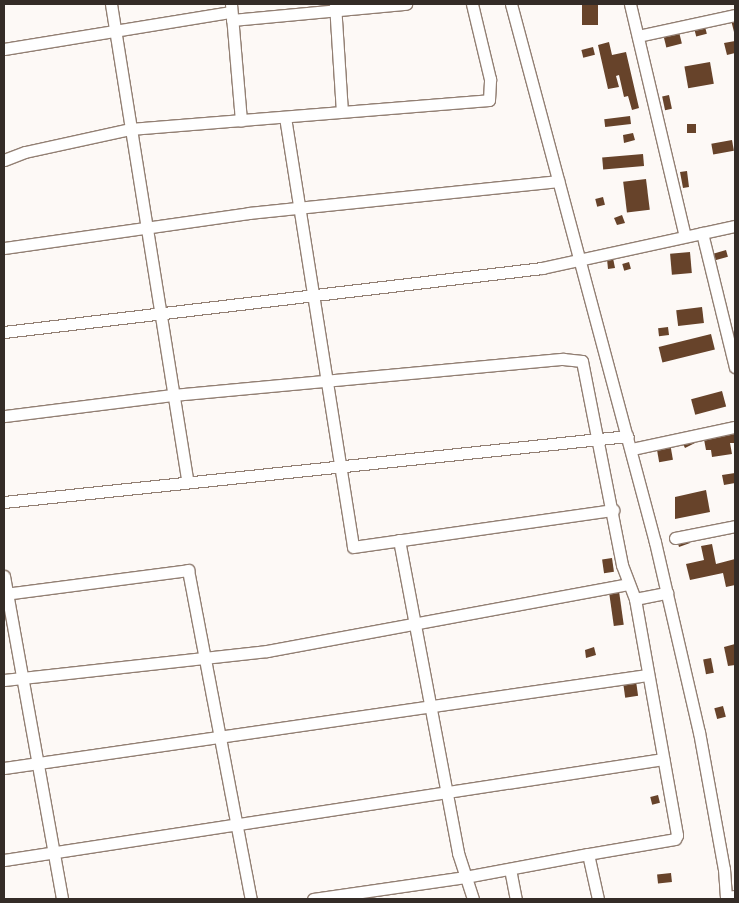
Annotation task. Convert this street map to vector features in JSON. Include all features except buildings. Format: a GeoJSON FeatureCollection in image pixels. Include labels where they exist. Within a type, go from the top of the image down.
{"type":"FeatureCollection","features":[{"type":"Feature","properties":{"kind":"street"},"geometry":{"type":"LineString","coordinates":[[111,4],[187,481]]}},
{"type":"Feature","properties":{"kind":"street"},"geometry":{"type":"LineString","coordinates":[[4,49],[231,12],[406,4]]}},
{"type":"Feature","properties":{"kind":"street"},"geometry":{"type":"LineString","coordinates":[[4,160],[25,152],[130,130],[489,100],[490,79],[472,4]]}},
{"type":"Feature","properties":{"kind":"street"},"geometry":{"type":"LineString","coordinates":[[510,4],[632,449],[700,740],[730,897]]}},
{"type":"Feature","properties":{"kind":"street"},"geometry":{"type":"LineString","coordinates":[[630,4],[685,236]]}},
{"type":"Feature","properties":{"kind":"street"},"geometry":{"type":"LineString","coordinates":[[336,7],[342,111]]}},
{"type":"Feature","properties":{"kind":"street"},"geometry":{"type":"LineString","coordinates":[[231,12],[241,121]]}},
{"type":"Feature","properties":{"kind":"street"},"geometry":{"type":"LineString","coordinates":[[638,36],[735,15]]}},
{"type":"Feature","properties":{"kind":"street"},"geometry":{"type":"LineString","coordinates":[[285,117],[298,210],[328,380],[339,465],[353,547],[613,510]]}},
{"type":"Feature","properties":{"kind":"street"},"geometry":{"type":"LineString","coordinates":[[4,248],[146,229],[222,216],[298,210],[558,181]]}},
{"type":"Feature","properties":{"kind":"street"},"geometry":{"type":"LineString","coordinates":[[4,332],[159,312],[456,280],[579,260],[735,226]]}},
{"type":"Feature","properties":{"kind":"street"},"geometry":{"type":"LineString","coordinates":[[702,233],[735,367]]}},
{"type":"Feature","properties":{"kind":"street"},"geometry":{"type":"LineString","coordinates":[[4,416],[173,395],[328,380],[576,359],[582,361],[628,584],[635,599],[676,838],[465,877],[390,894],[314,899]]}},
{"type":"Feature","properties":{"kind":"street"},"geometry":{"type":"LineString","coordinates":[[632,449],[735,427]]}},
{"type":"Feature","properties":{"kind":"street"},"geometry":{"type":"LineString","coordinates":[[4,502],[187,481],[628,436]]}},
{"type":"Feature","properties":{"kind":"street"},"geometry":{"type":"LineString","coordinates":[[674,538],[735,526]]}},
{"type":"Feature","properties":{"kind":"street"},"geometry":{"type":"LineString","coordinates":[[399,540],[412,623],[430,706],[446,795],[465,877],[473,899]]}},
{"type":"Feature","properties":{"kind":"street"},"geometry":{"type":"LineString","coordinates":[[5,594],[188,570],[235,826],[251,899]]}},
{"type":"Feature","properties":{"kind":"street"},"geometry":{"type":"LineString","coordinates":[[4,576],[5,594],[62,899]]}},
{"type":"Feature","properties":{"kind":"street"},"geometry":{"type":"LineString","coordinates":[[4,680],[267,651],[628,584]]}},
{"type":"Feature","properties":{"kind":"street"},"geometry":{"type":"LineString","coordinates":[[635,599],[667,593]]}},
{"type":"Feature","properties":{"kind":"street"},"geometry":{"type":"LineString","coordinates":[[4,768],[647,675]]}},
{"type":"Feature","properties":{"kind":"street"},"geometry":{"type":"LineString","coordinates":[[4,860],[446,795],[663,760]]}},
{"type":"Feature","properties":{"kind":"street"},"geometry":{"type":"LineString","coordinates":[[588,854],[598,899]]}},
{"type":"Feature","properties":{"kind":"street"},"geometry":{"type":"LineString","coordinates":[[510,869],[516,899]]}}]}
